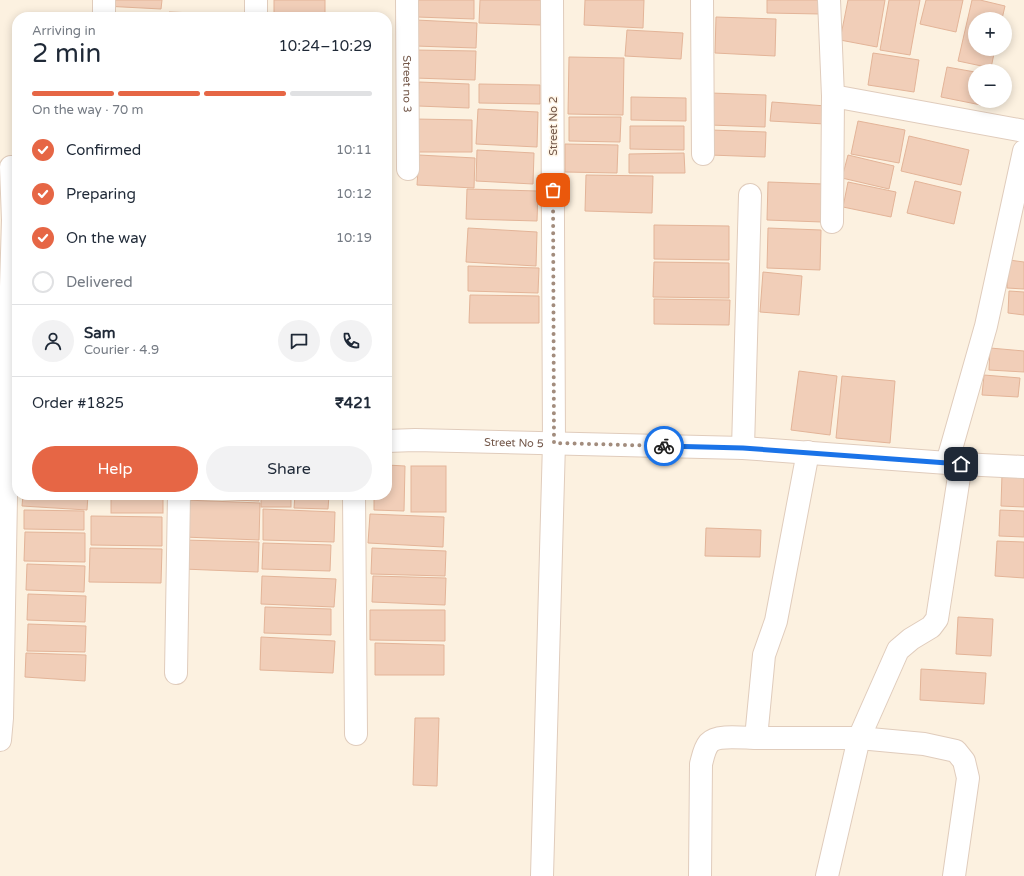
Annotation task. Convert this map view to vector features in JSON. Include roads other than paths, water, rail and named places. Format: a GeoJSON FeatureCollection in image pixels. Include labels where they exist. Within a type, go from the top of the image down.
{"type":"FeatureCollection","features":[{"type":"Feature","properties":{"kind":"street"},"geometry":{"type":"LineString","coordinates":[[104,0],[104,12]]}},
{"type":"Feature","properties":{"kind":"street"},"geometry":{"type":"LineString","coordinates":[[256,0],[256,12]]}},
{"type":"Feature","properties":{"kind":"street","name":"Street no 3"},"geometry":{"type":"LineString","coordinates":[[408,0],[408,169]]}},
{"type":"Feature","properties":{"kind":"street","name":"Street No 2"},"geometry":{"type":"LineString","coordinates":[[542,876],[554,443],[552,0]]}},
{"type":"Feature","properties":{"kind":"street"},"geometry":{"type":"LineString","coordinates":[[702,0],[703,154]]}},
{"type":"Feature","properties":{"kind":"street"},"geometry":{"type":"LineString","coordinates":[[829,0],[833,96],[832,222]]}},
{"type":"Feature","properties":{"kind":"street"},"geometry":{"type":"LineString","coordinates":[[833,96],[1024,131]]}},
{"type":"Feature","properties":{"kind":"street"},"geometry":{"type":"LineString","coordinates":[[826,876],[859,738],[898,650],[911,639],[931,627],[937,619],[954,464],[1024,151]]}},
{"type":"Feature","properties":{"kind":"street"},"geometry":{"type":"LineString","coordinates":[[9,167],[12,207]]}},
{"type":"Feature","properties":{"kind":"street"},"geometry":{"type":"LineString","coordinates":[[743,448],[750,195]]}},
{"type":"Feature","properties":{"kind":"street"},"geometry":{"type":"LineString","coordinates":[[0,740],[2,718],[12,268]]}},
{"type":"Feature","properties":{"kind":"street","name":"Street No 5"},"geometry":{"type":"LineString","coordinates":[[392,440],[743,448],[954,464],[1024,467]]}},
{"type":"Feature","properties":{"kind":"street"},"geometry":{"type":"LineString","coordinates":[[756,738],[764,655],[776,621],[808,452]]}},
{"type":"Feature","properties":{"kind":"street"},"geometry":{"type":"LineString","coordinates":[[176,673],[179,500]]}},
{"type":"Feature","properties":{"kind":"street"},"geometry":{"type":"LineString","coordinates":[[354,500],[356,734]]}},
{"type":"Feature","properties":{"kind":"street"},"geometry":{"type":"LineString","coordinates":[[700,876],[701,764],[704,751],[710,742],[722,738],[859,738],[924,744],[956,751],[964,761],[968,778],[954,876]]}}]}
